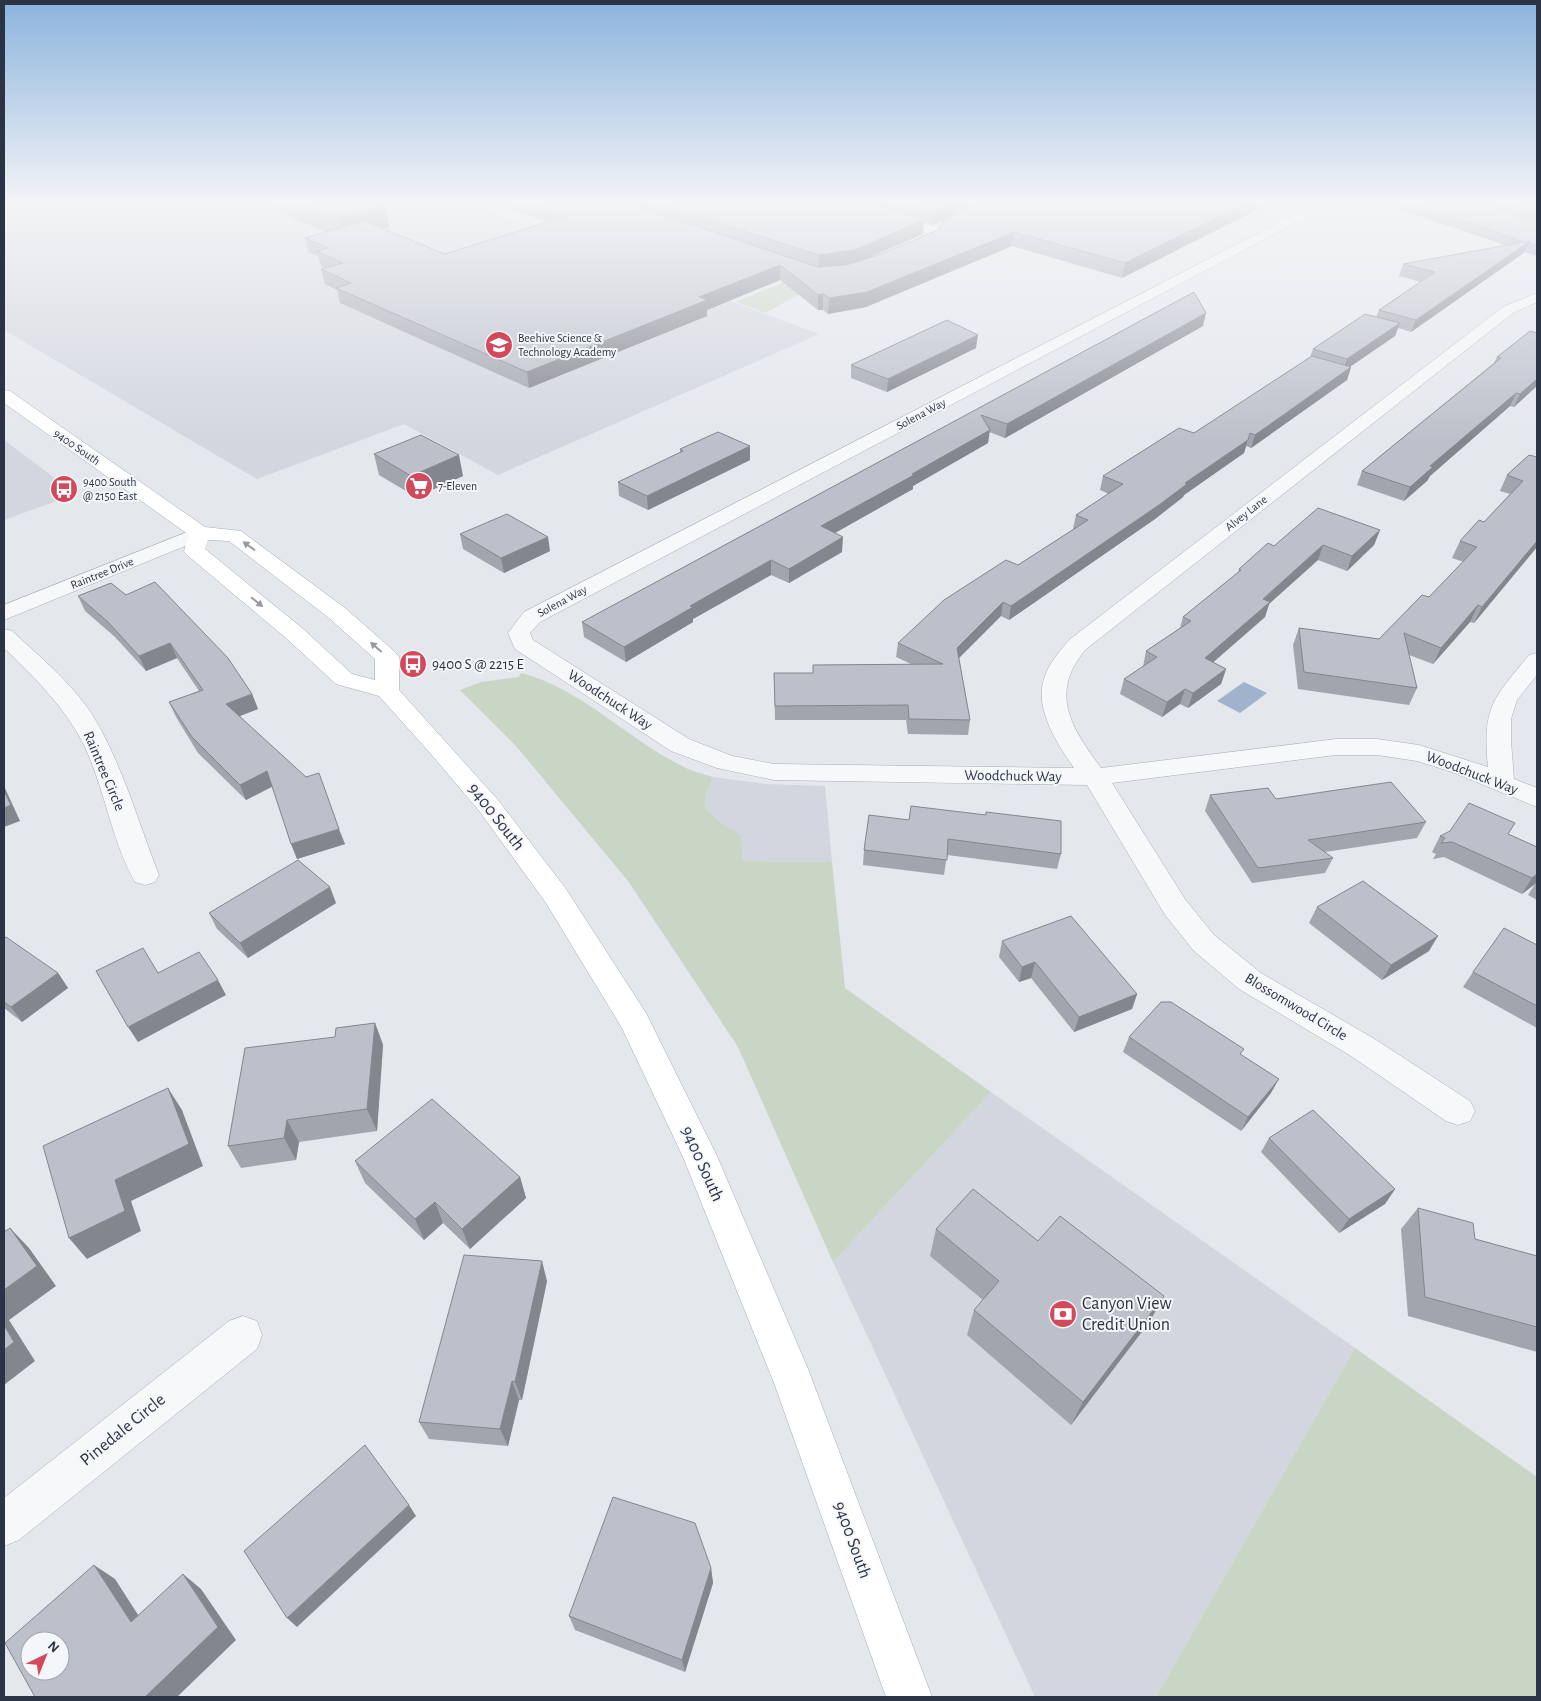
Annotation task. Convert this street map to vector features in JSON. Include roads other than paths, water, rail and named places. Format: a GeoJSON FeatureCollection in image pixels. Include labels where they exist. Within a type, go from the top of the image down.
{"type":"FeatureCollection","features":[{"type":"Feature","properties":{"kind":"main road","name":"9400 South"},"geometry":{"type":"LineString","coordinates":[[4,395],[200,533]]}},
{"type":"Feature","properties":{"kind":"main road"},"geometry":{"type":"LineString","coordinates":[[200,533],[234,534],[337,613],[388,657],[387,691],[344,679],[294,633],[194,551],[200,533]]}},
{"type":"Feature","properties":{"kind":"main road","name":"9400 South"},"geometry":{"type":"LineString","coordinates":[[387,691],[446,755],[528,858],[556,896],[636,1022],[700,1156],[794,1383],[909,1697]]}},
{"type":"Feature","properties":{"kind":"street","name":"Solena Way"},"geometry":{"type":"LineString","coordinates":[[519,633],[532,617],[1177,281]]}},
{"type":"Feature","properties":{"kind":"street","name":"Alvey Lane"},"geometry":{"type":"LineString","coordinates":[[1095,777],[1074,749],[1062,725],[1054,702],[1055,680],[1064,661],[1077,645],[1508,310],[1537,297]]}},
{"type":"Feature","properties":{"kind":"street","name":"Raintree Drive"},"geometry":{"type":"LineString","coordinates":[[4,613],[200,533]]}},
{"type":"Feature","properties":{"kind":"street","name":"Woodchuck Way"},"geometry":{"type":"LineString","coordinates":[[519,633],[523,644],[680,745],[707,758],[738,767],[774,772],[1095,777],[1336,747],[1376,747],[1419,753],[1461,766],[1537,798]]}},
{"type":"Feature","properties":{"kind":"street","name":"Raintree Circle"},"geometry":{"type":"LineString","coordinates":[[4,636],[51,680],[77,711],[97,746],[145,875]]}},
{"type":"Feature","properties":{"kind":"street"},"geometry":{"type":"LineString","coordinates":[[1502,783],[1499,727],[1501,712],[1505,700],[1537,660]]}},
{"type":"Feature","properties":{"kind":"street","name":"Blossomwood Circle"},"geometry":{"type":"LineString","coordinates":[[1095,777],[1175,907],[1204,943],[1250,981],[1362,1047],[1458,1111]]}},
{"type":"Feature","properties":{"kind":"street","name":"Pinedale Circle"},"geometry":{"type":"LineString","coordinates":[[4,1525],[243,1335]]}},
{"type":"Feature","properties":{"kind":"water"},"geometry":{"type":"Polygon","coordinates":[[[1244,682],[1267,693],[1240,713],[1217,701],[1244,682]]]}},
{"type":"Feature","properties":{"kind":"place","name":"Beehive Science & Technology Academy"},"geometry":{"type":"Point","coordinates":[499,345]}},
{"type":"Feature","properties":{"kind":"place","name":"7-Eleven"},"geometry":{"type":"Point","coordinates":[419,486]}},
{"type":"Feature","properties":{"kind":"place","name":"9400 South @ 2150 East"},"geometry":{"type":"Point","coordinates":[64,489]}},
{"type":"Feature","properties":{"kind":"place","name":"9400 S @ 2215 E"},"geometry":{"type":"Point","coordinates":[413,664]}},
{"type":"Feature","properties":{"kind":"place","name":"Canyon View Credit Union"},"geometry":{"type":"Point","coordinates":[1063,1314]}}]}
